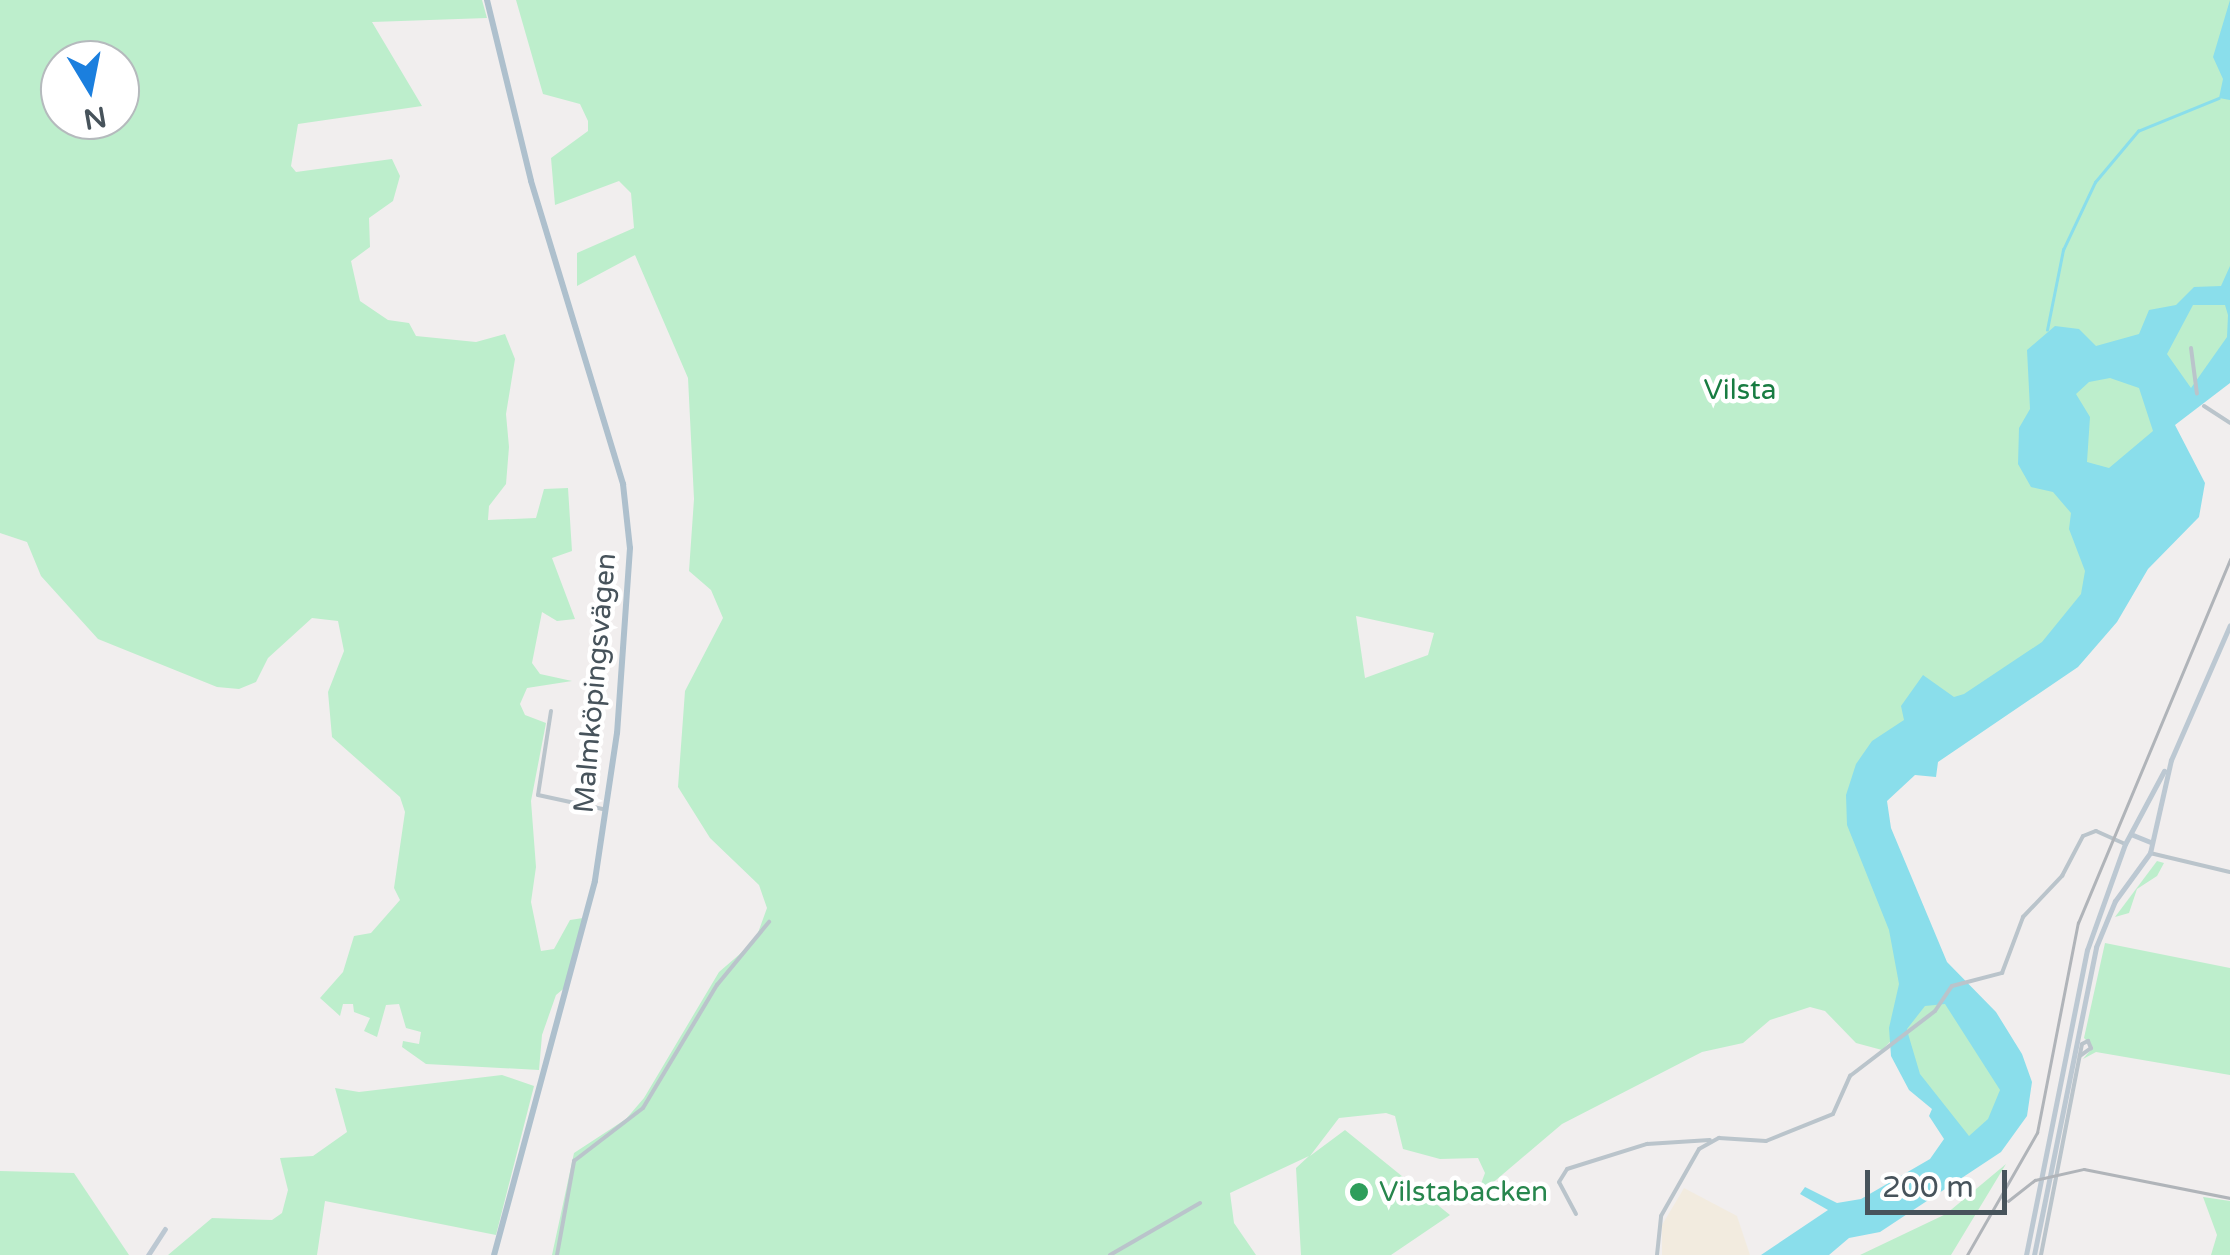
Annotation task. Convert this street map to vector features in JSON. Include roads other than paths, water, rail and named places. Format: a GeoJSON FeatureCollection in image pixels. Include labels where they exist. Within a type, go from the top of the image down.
{"type":"FeatureCollection","features":[{"type":"Feature","properties":{"kind":"main road","name":"Malmköpingsvägen"},"geometry":{"type":"LineString","coordinates":[[487,0],[532,181],[625,494],[629,584],[608,810],[580,949],[494,1255]]}},
{"type":"Feature","properties":{"kind":"main road"},"geometry":{"type":"LineString","coordinates":[[2026,1255],[2088,950],[2125,844],[2133,836],[2171,760],[2230,625]]}},
{"type":"Feature","properties":{"kind":"main road"},"geometry":{"type":"LineString","coordinates":[[2038,1255],[2096,947],[2115,901],[2150,854],[2171,760]]}},
{"type":"Feature","properties":{"kind":"main road"},"geometry":{"type":"LineString","coordinates":[[2133,836],[2150,842]]}},
{"type":"Feature","properties":{"kind":"main road"},"geometry":{"type":"LineString","coordinates":[[2125,852],[2143,860]]}},
{"type":"Feature","properties":{"kind":"main road"},"geometry":{"type":"LineString","coordinates":[[148,1255],[166,1229]]}},
{"type":"Feature","properties":{"kind":"street"},"geometry":{"type":"LineString","coordinates":[[2191,348],[2190,372],[2197,394]]}},
{"type":"Feature","properties":{"kind":"street"},"geometry":{"type":"LineString","coordinates":[[2204,406],[2230,423]]}},
{"type":"Feature","properties":{"kind":"street"},"geometry":{"type":"LineString","coordinates":[[551,711],[538,794],[608,810]]}},
{"type":"Feature","properties":{"kind":"street"},"geometry":{"type":"LineString","coordinates":[[1576,1214],[1559,1182],[1567,1169],[1648,1144],[1766,1141],[1828,1117],[1840,1106],[1847,1079],[1938,1008],[1952,986],[2006,969],[2024,917],[2062,876],[2083,836],[2096,831],[2125,844]]}},
{"type":"Feature","properties":{"kind":"street"},"geometry":{"type":"LineString","coordinates":[[2150,854],[2230,872]]}},
{"type":"Feature","properties":{"kind":"street"},"geometry":{"type":"LineString","coordinates":[[557,1255],[574,1161],[643,1108],[717,984],[769,922]]}},
{"type":"Feature","properties":{"kind":"street"},"geometry":{"type":"LineString","coordinates":[[2038,1255],[2080,1056]]}},
{"type":"Feature","properties":{"kind":"street"},"geometry":{"type":"LineString","coordinates":[[1658,1255],[1661,1216],[1690,1161],[1710,1140]]}},
{"type":"Feature","properties":{"kind":"street"},"geometry":{"type":"LineString","coordinates":[[1110,1255],[1200,1203]]}},
{"type":"Feature","properties":{"kind":"water"},"geometry":{"type":"Polygon","coordinates":[[[2230,0],[2230,100],[2219,98],[2223,79],[2213,57],[2230,0]]]}},
{"type":"Feature","properties":{"kind":"water"},"geometry":{"type":"Polygon","coordinates":[[[2230,266],[2230,383],[2175,425],[2205,483],[2199,517],[2148,569],[2117,622],[2078,667],[1938,762],[1936,777],[1915,775],[1887,801],[1891,828],[1947,962],[1996,1012],[2022,1054],[2032,1082],[2027,1116],[2001,1152],[1880,1232],[1849,1238],[1829,1255],[1761,1255],[1828,1210],[1800,1194],[1805,1187],[1837,1203],[1861,1199],[1930,1159],[1944,1139],[1929,1116],[1932,1109],[1909,1090],[1891,1056],[1889,1028],[1899,984],[1889,930],[1847,825],[1846,795],[1856,764],[1872,741],[1904,720],[1901,706],[1923,675],[1954,697],[1964,694],[2042,642],[2081,594],[2085,571],[2069,529],[2071,513],[2053,492],[2031,487],[2018,464],[2019,428],[2030,409],[2027,350],[2055,326],[2079,329],[2096,346],[2139,334],[2149,310],[2176,305],[2194,287],[2221,286],[2230,266]],[[2193,305],[2167,354],[2191,388],[2227,337],[2228,315],[2225,305],[2193,305]],[[2110,378],[2089,382],[2076,394],[2090,417],[2087,462],[2109,468],[2153,431],[2139,388],[2110,378]],[[1945,1004],[1925,1006],[1907,1029],[1920,1074],[1969,1136],[1988,1119],[2000,1090],[1945,1004]]]}},
{"type":"Feature","properties":{"kind":"waterway"},"geometry":{"type":"LineString","coordinates":[[2047,330],[2063,250],[2095,182],[2138,131],[2219,98]]}},
{"type":"Feature","properties":{"kind":"railway"},"geometry":{"type":"LineString","coordinates":[[1967,1255],[2037,1133],[2078,923],[2230,560]]}},
{"type":"Feature","properties":{"kind":"railway"},"geometry":{"type":"LineString","coordinates":[[2008,1201],[2035,1180],[2084,1169],[2230,1198]]}},
{"type":"Feature","properties":{"kind":"place","name":"Vilstabacken"},"geometry":{"type":"Point","coordinates":[1359,1192]}},
{"type":"Feature","properties":{"kind":"park label","name":"Vilsta"},"geometry":{"type":"Point","coordinates":[1740,390]}}]}
